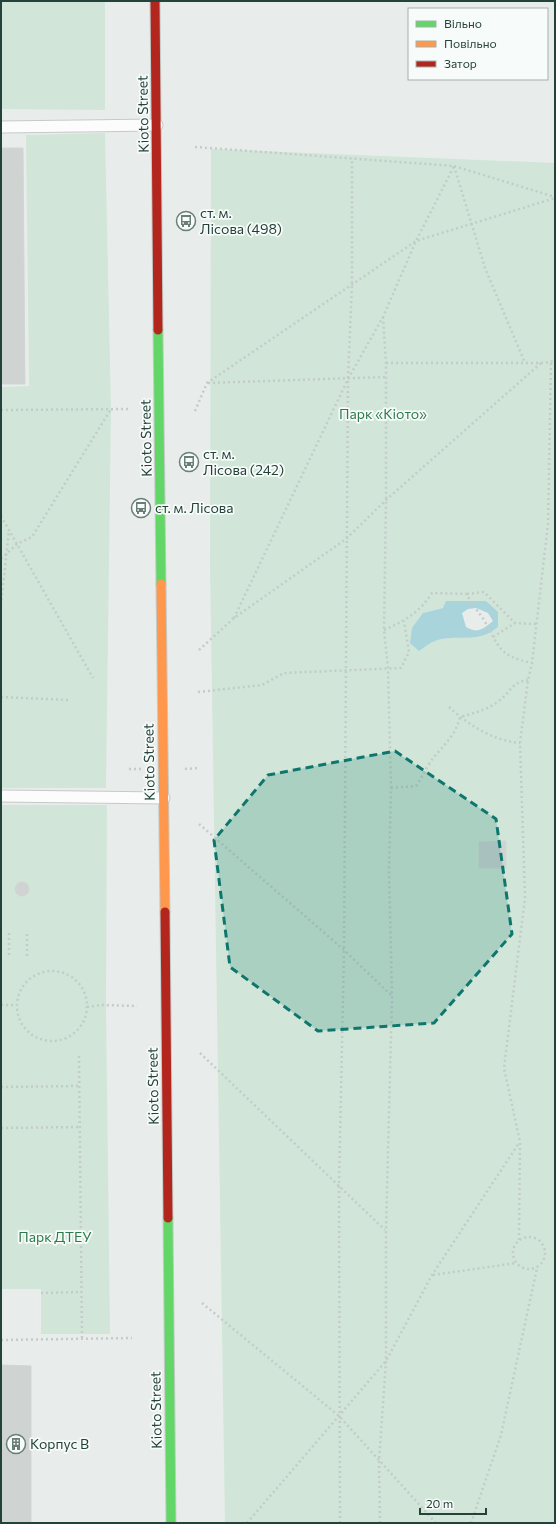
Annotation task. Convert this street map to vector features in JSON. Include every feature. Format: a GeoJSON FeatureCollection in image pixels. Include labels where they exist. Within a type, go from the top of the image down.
{"type":"FeatureCollection","features":[{"type":"Feature","properties":{"kind":"street","name":"Kioto Street"},"geometry":{"type":"LineString","coordinates":[[156,1],[171,1523]]}},
{"type":"Feature","properties":{"kind":"lane"},"geometry":{"type":"LineString","coordinates":[[1,128],[157,125]]}},
{"type":"Feature","properties":{"kind":"lane"},"geometry":{"type":"LineString","coordinates":[[1,796],[164,798]]}},
{"type":"Feature","properties":{"kind":"path"},"geometry":{"type":"LineString","coordinates":[[196,147],[454,166],[555,197]]}},
{"type":"Feature","properties":{"kind":"path"},"geometry":{"type":"LineString","coordinates":[[340,1523],[339,1186],[344,950],[346,539],[348,379],[352,284],[352,158]]}},
{"type":"Feature","properties":{"kind":"path"},"geometry":{"type":"LineString","coordinates":[[454,166],[485,268],[525,363]]}},
{"type":"Feature","properties":{"kind":"path"},"geometry":{"type":"LineString","coordinates":[[234,618],[348,379],[383,317],[416,241],[454,166]]}},
{"type":"Feature","properties":{"kind":"path"},"geometry":{"type":"LineString","coordinates":[[195,411],[207,383],[416,241],[555,197]]}},
{"type":"Feature","properties":{"kind":"path"},"geometry":{"type":"LineString","coordinates":[[380,1523],[379,1460],[386,1361],[386,1231],[392,996],[390,870],[391,788],[388,669],[384,630],[386,363],[383,317]]}},
{"type":"Feature","properties":{"kind":"path"},"geometry":{"type":"LineString","coordinates":[[386,363],[541,363],[551,362],[555,358]]}},
{"type":"Feature","properties":{"kind":"path"},"geometry":{"type":"LineString","coordinates":[[519,1240],[520,1142],[504,1068],[524,898],[520,743],[537,624],[548,524],[551,362]]}},
{"type":"Feature","properties":{"kind":"path"},"geometry":{"type":"LineString","coordinates":[[199,650],[234,618],[346,539],[386,500],[541,363]]}},
{"type":"Feature","properties":{"kind":"path"},"geometry":{"type":"LineString","coordinates":[[207,383],[386,377]]}},
{"type":"Feature","properties":{"kind":"path"},"geometry":{"type":"LineString","coordinates":[[1,559],[17,544],[32,537],[111,409]]}},
{"type":"Feature","properties":{"kind":"path"},"geometry":{"type":"LineString","coordinates":[[1,410],[129,409]]}},
{"type":"Feature","properties":{"kind":"path"},"geometry":{"type":"LineString","coordinates":[[1,516],[93,678]]}},
{"type":"Feature","properties":{"kind":"path"},"geometry":{"type":"LineString","coordinates":[[1,605],[9,530]]}},
{"type":"Feature","properties":{"kind":"path"},"geometry":{"type":"LineString","coordinates":[[384,630],[404,621],[426,603],[432,593],[467,594],[484,592],[515,623]]}},
{"type":"Feature","properties":{"kind":"path"},"geometry":{"type":"LineString","coordinates":[[467,594],[470,601],[484,620],[497,644],[506,653],[516,659],[532,663]]}},
{"type":"Feature","properties":{"kind":"path"},"geometry":{"type":"LineString","coordinates":[[198,692],[262,686],[284,673],[401,668],[409,652],[404,621]]}},
{"type":"Feature","properties":{"kind":"path"},"geometry":{"type":"LineString","coordinates":[[492,636],[515,623],[537,624]]}},
{"type":"Feature","properties":{"kind":"path"},"geometry":{"type":"LineString","coordinates":[[460,717],[482,711],[501,700],[511,688],[519,682],[528,680]]}},
{"type":"Feature","properties":{"kind":"path"},"geometry":{"type":"LineString","coordinates":[[1,697],[69,700]]}},
{"type":"Feature","properties":{"kind":"path"},"geometry":{"type":"LineString","coordinates":[[449,707],[460,717],[486,733],[508,742],[520,743]]}},
{"type":"Feature","properties":{"kind":"path"},"geometry":{"type":"LineString","coordinates":[[391,788],[416,786],[423,777],[428,765],[449,741],[457,728],[460,717]]}},
{"type":"Feature","properties":{"kind":"path"},"geometry":{"type":"LineString","coordinates":[[199,824],[344,950],[392,996]]}},
{"type":"Feature","properties":{"kind":"path"},"geometry":{"type":"LineString","coordinates":[[9,933],[9,957]]}},
{"type":"Feature","properties":{"kind":"path"},"geometry":{"type":"LineString","coordinates":[[27,934],[27,957]]}},
{"type":"Feature","properties":{"kind":"path"},"geometry":{"type":"LineString","coordinates":[[53,971],[64,973],[77,982],[85,996],[87,1007],[85,1018],[79,1028],[71,1035],[61,1040],[51,1041],[40,1039],[30,1034],[23,1026],[18,1016],[16,1005],[19,994],[28,981],[42,973],[53,971]]}},
{"type":"Feature","properties":{"kind":"path"},"geometry":{"type":"LineString","coordinates":[[1,1005],[16,1005]]}},
{"type":"Feature","properties":{"kind":"path"},"geometry":{"type":"LineString","coordinates":[[87,1007],[101,1005],[137,1006]]}},
{"type":"Feature","properties":{"kind":"path"},"geometry":{"type":"LineString","coordinates":[[200,1053],[386,1231]]}},
{"type":"Feature","properties":{"kind":"path"},"geometry":{"type":"LineString","coordinates":[[79,1056],[82,1339]]}},
{"type":"Feature","properties":{"kind":"path"},"geometry":{"type":"LineString","coordinates":[[1,1087],[79,1086]]}},
{"type":"Feature","properties":{"kind":"path"},"geometry":{"type":"LineString","coordinates":[[1,1128],[79,1127]]}},
{"type":"Feature","properties":{"kind":"path"},"geometry":{"type":"LineString","coordinates":[[247,1523],[386,1361],[432,1275],[520,1142]]}},
{"type":"Feature","properties":{"kind":"path"},"geometry":{"type":"LineString","coordinates":[[471,1523],[501,1435],[537,1268],[546,1258],[544,1244],[533,1237],[519,1240],[514,1246],[513,1251],[516,1264]]}},
{"type":"Feature","properties":{"kind":"path"},"geometry":{"type":"LineString","coordinates":[[432,1275],[516,1264],[526,1270],[537,1268]]}},
{"type":"Feature","properties":{"kind":"path"},"geometry":{"type":"LineString","coordinates":[[41,1293],[81,1292]]}},
{"type":"Feature","properties":{"kind":"path"},"geometry":{"type":"LineString","coordinates":[[202,1303],[339,1416],[436,1523]]}},
{"type":"Feature","properties":{"kind":"path"},"geometry":{"type":"LineString","coordinates":[[1,1340],[132,1338]]}},
{"type":"Feature","properties":{"kind":"highlighted area"},"geometry":{"type":"Polygon","coordinates":[[[395,751],[496,819],[512,934],[434,1023],[318,1031],[230,967],[214,840],[268,775],[395,751]]]}},
{"type":"Feature","properties":{"kind":"green space"},"geometry":{"type":"Polygon","coordinates":[[[1,1],[105,1],[105,110],[1,109],[1,1]]]}},
{"type":"Feature","properties":{"kind":"green space"},"geometry":{"type":"Polygon","coordinates":[[[105,133],[111,409],[106,788],[1,788],[1,387],[29,386],[26,135],[105,133]]]}},
{"type":"Feature","properties":{"kind":"green space","name":"Парк «Кіото»"},"geometry":{"type":"Polygon","coordinates":[[[211,149],[555,163],[555,1523],[225,1523],[210,565],[211,149]],[[486,601],[423,613],[419,651],[435,641],[451,638],[482,636],[498,627],[486,601]]]}},
{"type":"Feature","properties":{"kind":"green space","name":"Парк ДТЕУ"},"geometry":{"type":"Polygon","coordinates":[[[1,805],[107,805],[106,1006],[110,1334],[41,1334],[41,1289],[1,1289],[1,805]]]}},
{"type":"Feature","properties":{"kind":"water"},"geometry":{"type":"Polygon","coordinates":[[[446,601],[486,601],[498,612],[498,627],[482,636],[451,638],[435,641],[419,651],[410,643],[412,628],[423,613],[443,608],[446,601]],[[476,608],[468,609],[462,613],[466,627],[474,630],[480,630],[493,621],[488,613],[476,608]]]}},
{"type":"Feature","properties":{"kind":"building"},"geometry":{"type":"Polygon","coordinates":[[[1,148],[23,148],[25,384],[1,384],[1,148]]]}},
{"type":"Feature","properties":{"kind":"building"},"geometry":{"type":"Polygon","coordinates":[[[506,841],[506,868],[479,868],[479,842],[506,841]]]}},
{"type":"Feature","properties":{"kind":"building"},"geometry":{"type":"Polygon","coordinates":[[[19,882],[25,882],[29,886],[29,892],[25,896],[19,896],[15,892],[15,886],[19,882]]]}},
{"type":"Feature","properties":{"kind":"building","name":"Корпус В"},"geometry":{"type":"Polygon","coordinates":[[[1,1365],[31,1366],[31,1523],[1,1523],[1,1365]]]}},
{"type":"Feature","properties":{"kind":"traffic: fast"},"geometry":{"type":"LineString","coordinates":[[158,330],[161,584]]}},
{"type":"Feature","properties":{"kind":"traffic: fast"},"geometry":{"type":"LineString","coordinates":[[168,1218],[171,1523]]}},
{"type":"Feature","properties":{"kind":"traffic: slow"},"geometry":{"type":"LineString","coordinates":[[161,584],[165,912]]}},
{"type":"Feature","properties":{"kind":"traffic: jam"},"geometry":{"type":"LineString","coordinates":[[155,1],[158,330]]}},
{"type":"Feature","properties":{"kind":"traffic: jam"},"geometry":{"type":"LineString","coordinates":[[165,912],[168,1218]]}},
{"type":"Feature","properties":{"kind":"place","name":"ст. м. Лісова (498)"},"geometry":{"type":"Point","coordinates":[186,221]}},
{"type":"Feature","properties":{"kind":"place","name":"ст. м. Лісова (242)"},"geometry":{"type":"Point","coordinates":[189,462]}},
{"type":"Feature","properties":{"kind":"place","name":"ст. м. Лісова"},"geometry":{"type":"Point","coordinates":[141,508]}},
{"type":"Feature","properties":{"kind":"place","name":"Корпус В"},"geometry":{"type":"Point","coordinates":[16,1444]}}]}
